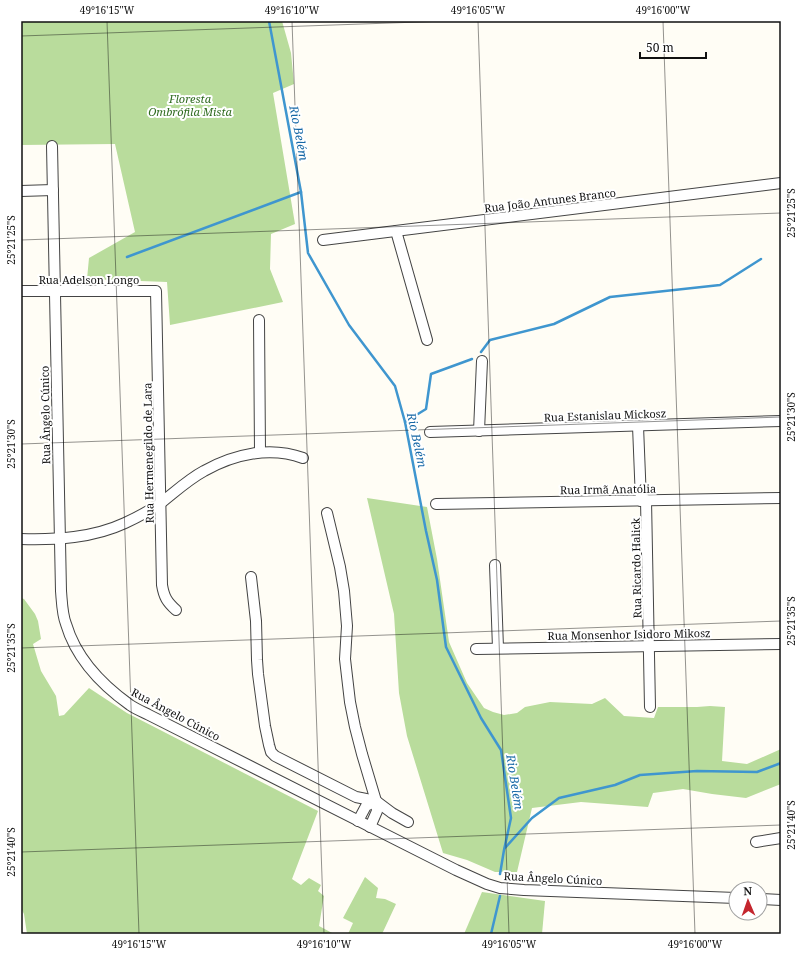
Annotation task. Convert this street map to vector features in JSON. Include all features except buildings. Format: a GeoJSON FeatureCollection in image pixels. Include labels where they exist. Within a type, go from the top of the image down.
{"type":"FeatureCollection","features":[{"type":"Feature","properties":{"kind":"street","name":"Rua Ângelo Cúnico"},"geometry":{"type":"LineString","coordinates":[[52,146],[60,591],[66,624],[74,643],[82,658],[95,673],[116,694],[131,705],[149,715],[471,878],[487,884],[500,888],[524,890],[728,898]]}},
{"type":"Feature","properties":{"kind":"street","name":"Rua João Antunes Branco"},"geometry":{"type":"LineString","coordinates":[[323,240],[781,183]]}},
{"type":"Feature","properties":{"kind":"street"},"geometry":{"type":"LineString","coordinates":[[21,191],[53,190]]}},
{"type":"Feature","properties":{"kind":"street"},"geometry":{"type":"LineString","coordinates":[[396,231],[427,340]]}},
{"type":"Feature","properties":{"kind":"street","name":"Rua Adelson Longo"},"geometry":{"type":"LineString","coordinates":[[21,291],[156,291]]}},
{"type":"Feature","properties":{"kind":"street","name":"Rua Hermenegildo de Lara"},"geometry":{"type":"LineString","coordinates":[[156,291],[162,584],[167,602],[176,610]]}},
{"type":"Feature","properties":{"kind":"street"},"geometry":{"type":"LineString","coordinates":[[259,320],[260,452]]}},
{"type":"Feature","properties":{"kind":"street"},"geometry":{"type":"LineString","coordinates":[[479,430],[482,361]]}},
{"type":"Feature","properties":{"kind":"street","name":"Rua Estanislau Mickosz"},"geometry":{"type":"LineString","coordinates":[[430,432],[781,421]]}},
{"type":"Feature","properties":{"kind":"street","name":"Rua Ricardo Halick"},"geometry":{"type":"LineString","coordinates":[[638,426],[643,500],[650,707]]}},
{"type":"Feature","properties":{"kind":"street"},"geometry":{"type":"LineString","coordinates":[[21,539],[39,540],[60,538],[111,529],[139,516],[160,503],[203,471],[232,458],[260,452],[284,453],[303,458]]}},
{"type":"Feature","properties":{"kind":"street","name":"Rua Irmã Anatólia"},"geometry":{"type":"LineString","coordinates":[[436,504],[781,498]]}},
{"type":"Feature","properties":{"kind":"street"},"geometry":{"type":"LineString","coordinates":[[327,513],[344,590],[347,626],[346,659],[350,702],[362,754],[376,801],[377,811],[370,827]]}},
{"type":"Feature","properties":{"kind":"street"},"geometry":{"type":"LineString","coordinates":[[495,565],[498,648]]}},
{"type":"Feature","properties":{"kind":"street"},"geometry":{"type":"LineString","coordinates":[[251,577],[256,621],[260,699],[268,746],[271,752],[275,756],[356,797],[376,801],[392,813],[408,822]]}},
{"type":"Feature","properties":{"kind":"street","name":"Rua Monsenhor Isidoro Mikosz"},"geometry":{"type":"LineString","coordinates":[[476,649],[781,644]]}},
{"type":"Feature","properties":{"kind":"street"},"geometry":{"type":"LineString","coordinates":[[358,821],[366,806],[376,801]]}},
{"type":"Feature","properties":{"kind":"street"},"geometry":{"type":"LineString","coordinates":[[756,842],[781,838]]}},
{"type":"Feature","properties":{"kind":"street"},"geometry":{"type":"LineString","coordinates":[[768,901],[781,903]]}},
{"type":"Feature","properties":{"kind":"green space","name":"Floresta Ombrófila Mista"},"geometry":{"type":"Polygon","coordinates":[[[21,21],[282,21],[291,53],[294,84],[273,93],[295,224],[271,234],[270,269],[283,302],[170,325],[167,282],[87,279],[89,258],[135,232],[115,144],[21,145],[21,21]]]}},
{"type":"Feature","properties":{"kind":"green space"},"geometry":{"type":"Polygon","coordinates":[[[367,498],[427,507],[437,559],[449,642],[467,683],[484,708],[504,715],[517,713],[525,707],[550,702],[592,704],[605,698],[624,716],[654,718],[658,707],[725,707],[722,761],[747,764],[781,749],[781,784],[746,798],[683,789],[653,793],[648,807],[581,802],[532,808],[517,872],[495,872],[467,860],[443,853],[407,736],[399,693],[394,614],[367,498]]]}},
{"type":"Feature","properties":{"kind":"green space"},"geometry":{"type":"Polygon","coordinates":[[[21,598],[24,599],[35,614],[38,621],[41,639],[33,644],[41,671],[56,696],[59,716],[64,715],[89,688],[127,713],[318,811],[292,879],[301,885],[309,878],[321,885],[318,891],[324,896],[319,926],[334,934],[27,934],[24,914],[21,908],[21,598]]]}},
{"type":"Feature","properties":{"kind":"green space"},"geometry":{"type":"Polygon","coordinates":[[[365,877],[378,888],[376,898],[385,899],[396,904],[382,934],[348,934],[353,923],[343,918],[365,877]]]}},
{"type":"Feature","properties":{"kind":"green space"},"geometry":{"type":"Polygon","coordinates":[[[482,892],[545,901],[542,934],[464,934],[482,892]]]}},
{"type":"Feature","properties":{"kind":"waterway","name":"Rio Belém"},"geometry":{"type":"LineString","coordinates":[[269,21],[301,192],[308,253],[349,325],[395,386],[405,422],[437,580],[446,647],[481,718],[501,750],[511,818],[500,874]]}},
{"type":"Feature","properties":{"kind":"waterway"},"geometry":{"type":"LineString","coordinates":[[127,257],[301,192]]}},
{"type":"Feature","properties":{"kind":"waterway"},"geometry":{"type":"LineString","coordinates":[[481,352],[490,340],[554,324],[610,297],[720,285],[761,259]]}},
{"type":"Feature","properties":{"kind":"waterway"},"geometry":{"type":"LineString","coordinates":[[405,422],[426,409],[431,374],[472,359]]}},
{"type":"Feature","properties":{"kind":"waterway"},"geometry":{"type":"LineString","coordinates":[[505,848],[532,818],[559,798],[615,785],[640,775],[697,771],[757,772],[781,763]]}},
{"type":"Feature","properties":{"kind":"waterway","name":"Rio Belém"},"geometry":{"type":"LineString","coordinates":[[491,934],[500,896]]}}]}
